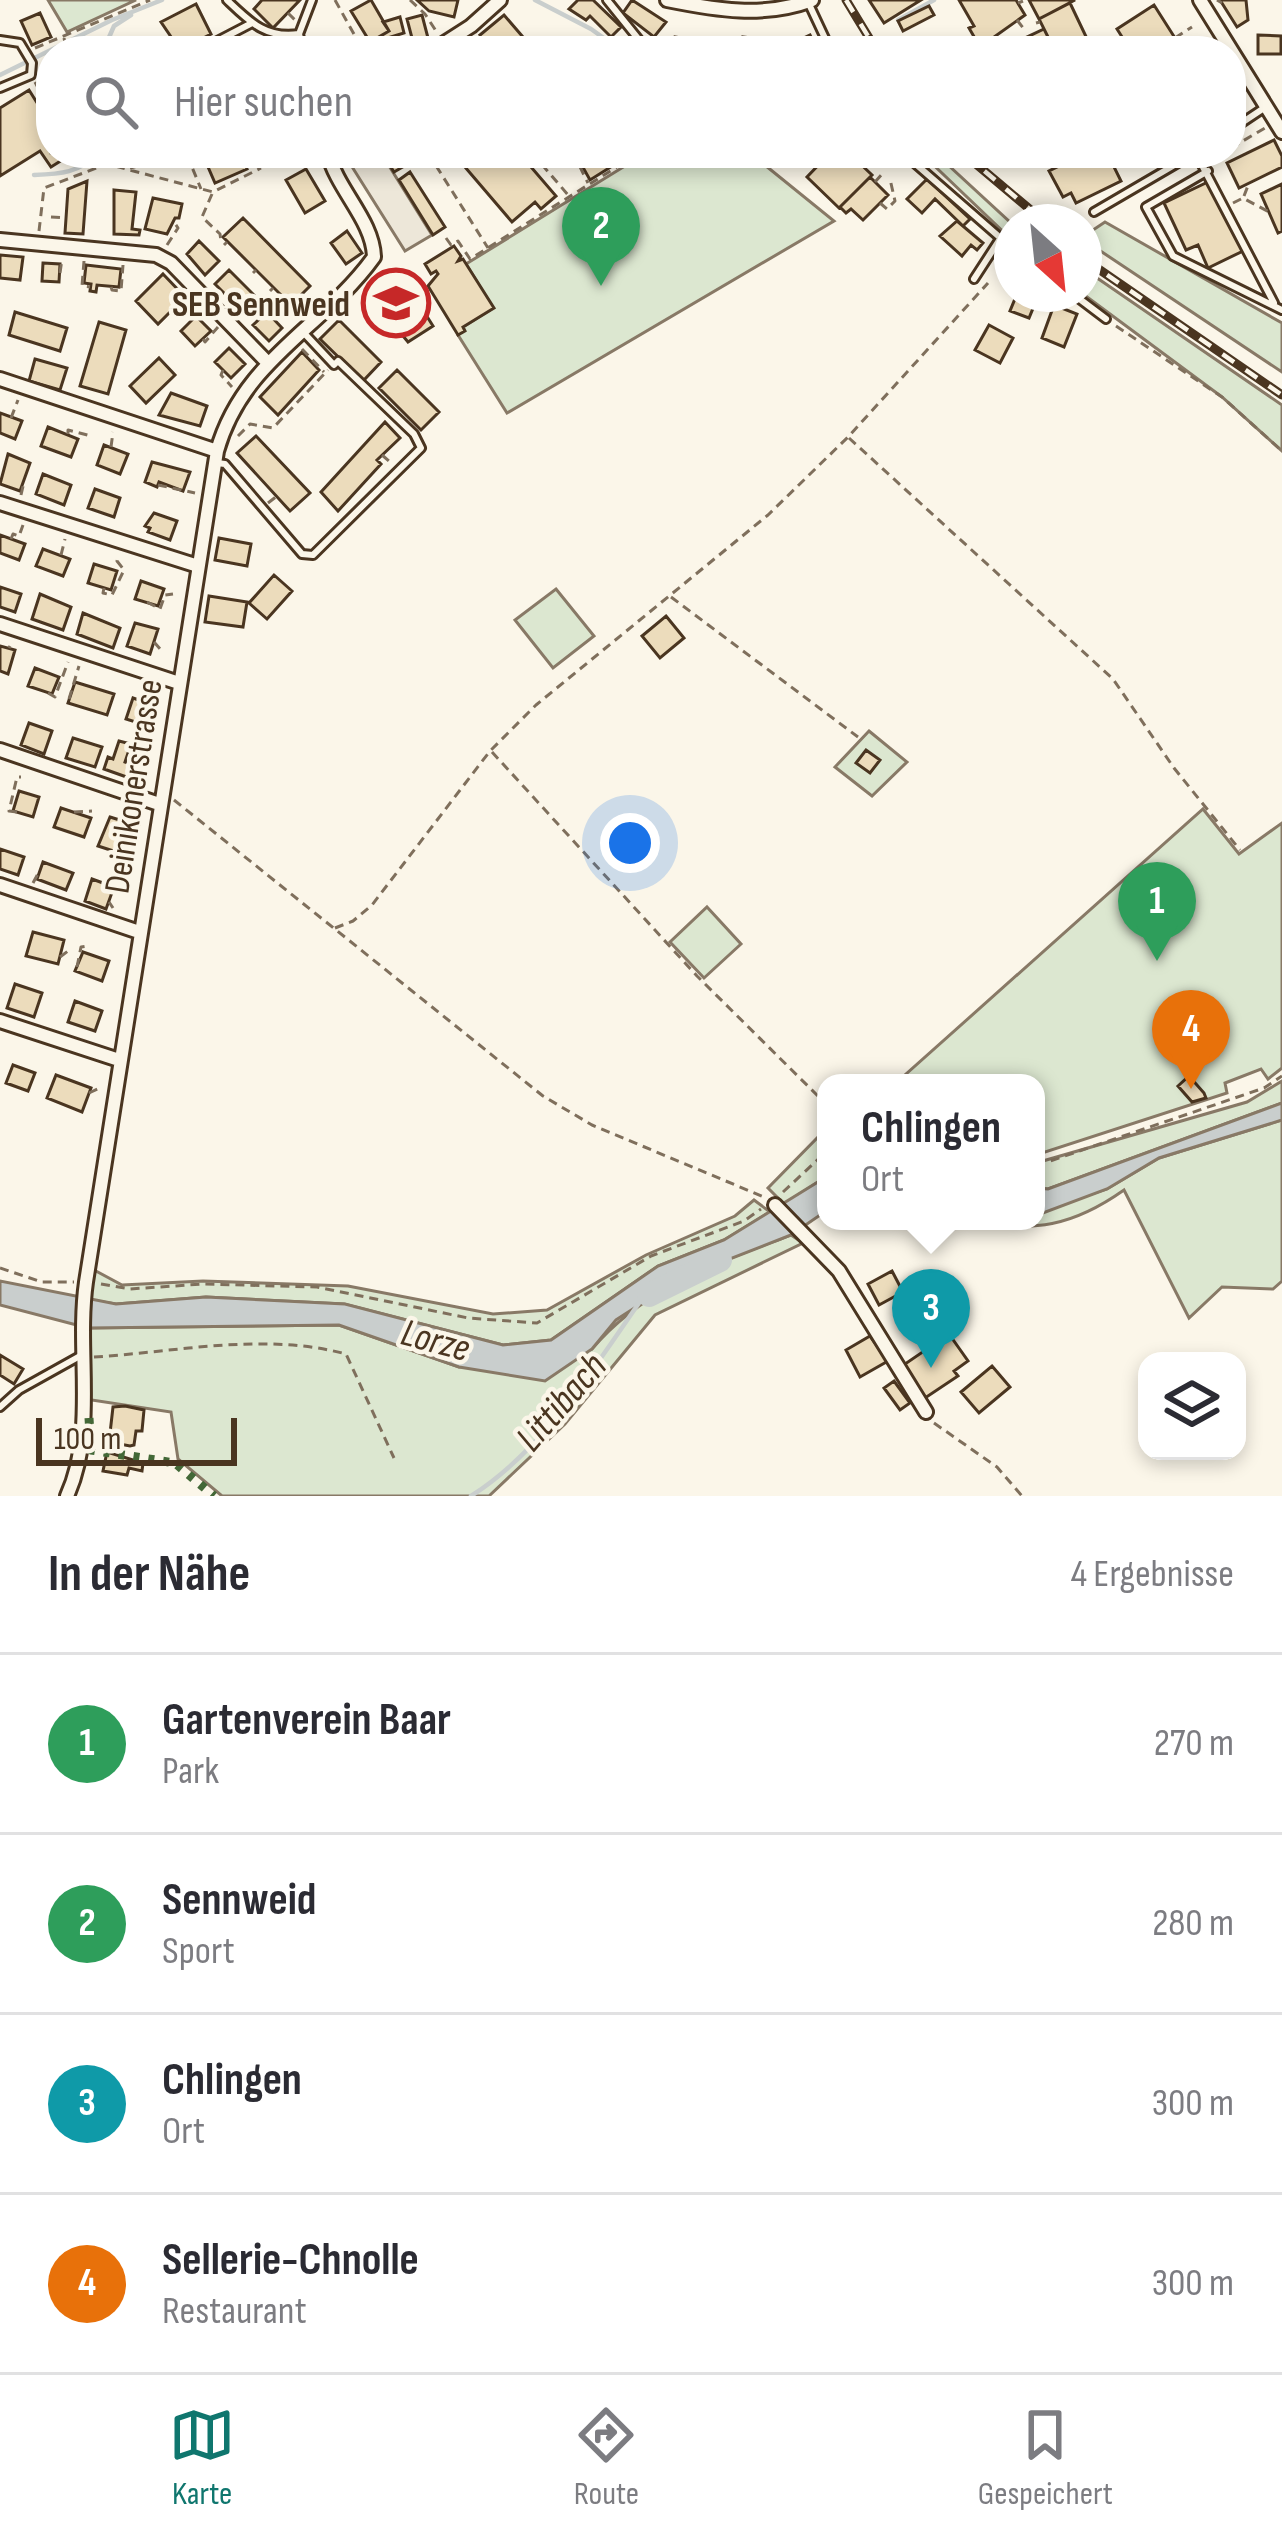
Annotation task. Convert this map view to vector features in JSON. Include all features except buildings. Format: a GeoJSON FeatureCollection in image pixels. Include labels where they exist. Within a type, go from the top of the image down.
{"type":"FeatureCollection","features":[{"type":"Feature","properties":{"kind":"street"},"geometry":{"type":"LineString","coordinates":[[454,36],[500,0]]}},
{"type":"Feature","properties":{"kind":"street"},"geometry":{"type":"LineString","coordinates":[[667,0],[737,12],[802,2]]}},
{"type":"Feature","properties":{"kind":"street"},"geometry":{"type":"LineString","coordinates":[[1200,0],[1223,36]]}},
{"type":"Feature","properties":{"kind":"street"},"geometry":{"type":"LineString","coordinates":[[1246,73],[1277,128]]}},
{"type":"Feature","properties":{"kind":"street","name":"Deinikonerstrasse"},"geometry":{"type":"LineString","coordinates":[[67,1496],[82,1439],[82,1286],[216,457],[226,420],[243,390],[374,257],[374,242],[333,168]]}},
{"type":"Feature","properties":{"kind":"street"},"geometry":{"type":"LineString","coordinates":[[0,240],[156,255],[171,263],[267,362]]}},
{"type":"Feature","properties":{"kind":"street"},"geometry":{"type":"LineString","coordinates":[[0,379],[216,457]]}},
{"type":"Feature","properties":{"kind":"street"},"geometry":{"type":"LineString","coordinates":[[0,503],[198,566]]}},
{"type":"Feature","properties":{"kind":"street"},"geometry":{"type":"LineString","coordinates":[[0,624],[179,682]]}},
{"type":"Feature","properties":{"kind":"street"},"geometry":{"type":"LineString","coordinates":[[0,750],[161,798]]}},
{"type":"Feature","properties":{"kind":"street"},"geometry":{"type":"LineString","coordinates":[[0,885],[139,932]]}},
{"type":"Feature","properties":{"kind":"street"},"geometry":{"type":"LineString","coordinates":[[0,1021],[119,1060]]}},
{"type":"Feature","properties":{"kind":"street"},"geometry":{"type":"LineString","coordinates":[[772,1203],[839,1271],[926,1412]]}},
{"type":"Feature","properties":{"kind":"lane"},"geometry":{"type":"LineString","coordinates":[[227,0],[252,23],[274,34],[299,34],[312,0]]}},
{"type":"Feature","properties":{"kind":"lane"},"geometry":{"type":"LineString","coordinates":[[607,0],[636,36]]}},
{"type":"Feature","properties":{"kind":"lane"},"geometry":{"type":"LineString","coordinates":[[802,2],[822,36]]}},
{"type":"Feature","properties":{"kind":"lane"},"geometry":{"type":"LineString","coordinates":[[228,36],[252,23]]}},
{"type":"Feature","properties":{"kind":"lane"},"geometry":{"type":"LineString","coordinates":[[0,40],[20,43],[29,57],[31,75],[0,88]]}},
{"type":"Feature","properties":{"kind":"lane"},"geometry":{"type":"LineString","coordinates":[[1246,120],[1267,106]]}},
{"type":"Feature","properties":{"kind":"lane"},"geometry":{"type":"LineString","coordinates":[[919,168],[994,234]]}},
{"type":"Feature","properties":{"kind":"lane"},"geometry":{"type":"LineString","coordinates":[[1102,207],[1169,168]]}},
{"type":"Feature","properties":{"kind":"lane"},"geometry":{"type":"LineString","coordinates":[[1205,168],[1279,308],[1173,256],[1145,207],[1205,168]]}},
{"type":"Feature","properties":{"kind":"lane"},"geometry":{"type":"LineString","coordinates":[[974,279],[994,248]]}},
{"type":"Feature","properties":{"kind":"lane"},"geometry":{"type":"LineString","coordinates":[[1097,312],[1106,319]]}},
{"type":"Feature","properties":{"kind":"lane"},"geometry":{"type":"LineString","coordinates":[[216,457],[302,554],[313,555],[421,448],[414,434],[338,361],[334,364],[297,334]]}},
{"type":"Feature","properties":{"kind":"lane"},"geometry":{"type":"LineString","coordinates":[[0,1407],[19,1390],[80,1356]]}},
{"type":"Feature","properties":{"kind":"path"},"geometry":{"type":"LineString","coordinates":[[71,36],[149,0]]}},
{"type":"Feature","properties":{"kind":"path"},"geometry":{"type":"LineString","coordinates":[[334,0],[355,36]]}},
{"type":"Feature","properties":{"kind":"path"},"geometry":{"type":"LineString","coordinates":[[410,0],[430,22],[434,36]]}},
{"type":"Feature","properties":{"kind":"path"},"geometry":{"type":"LineString","coordinates":[[430,22],[433,12]]}},
{"type":"Feature","properties":{"kind":"path"},"geometry":{"type":"LineString","coordinates":[[1017,20],[1024,29]]}},
{"type":"Feature","properties":{"kind":"path"},"geometry":{"type":"LineString","coordinates":[[1178,36],[1192,27]]}},
{"type":"Feature","properties":{"kind":"path"},"geometry":{"type":"LineString","coordinates":[[29,57],[36,54]]}},
{"type":"Feature","properties":{"kind":"path"},"geometry":{"type":"LineString","coordinates":[[31,75],[36,84]]}},
{"type":"Feature","properties":{"kind":"path"},"geometry":{"type":"LineString","coordinates":[[1246,141],[1277,128]]}},
{"type":"Feature","properties":{"kind":"path"},"geometry":{"type":"LineString","coordinates":[[39,236],[44,188],[96,168]]}},
{"type":"Feature","properties":{"kind":"path"},"geometry":{"type":"LineString","coordinates":[[121,168],[213,192]]}},
{"type":"Feature","properties":{"kind":"path"},"geometry":{"type":"LineString","coordinates":[[192,168],[201,189]]}},
{"type":"Feature","properties":{"kind":"path"},"geometry":{"type":"LineString","coordinates":[[224,242],[202,217],[213,192],[261,168]]}},
{"type":"Feature","properties":{"kind":"path"},"geometry":{"type":"LineString","coordinates":[[437,168],[488,248]]}},
{"type":"Feature","properties":{"kind":"path"},"geometry":{"type":"LineString","coordinates":[[545,168],[570,197]]}},
{"type":"Feature","properties":{"kind":"path"},"geometry":{"type":"LineString","coordinates":[[580,168],[588,185]]}},
{"type":"Feature","properties":{"kind":"path"},"geometry":{"type":"LineString","coordinates":[[446,238],[451,245],[458,241],[470,259],[615,168]]}},
{"type":"Feature","properties":{"kind":"path"},"geometry":{"type":"LineString","coordinates":[[875,182],[883,173]]}},
{"type":"Feature","properties":{"kind":"path"},"geometry":{"type":"LineString","coordinates":[[880,203],[887,209],[895,201],[896,189],[890,179]]}},
{"type":"Feature","properties":{"kind":"path"},"geometry":{"type":"LineString","coordinates":[[1226,206],[1243,198],[1249,183]]}},
{"type":"Feature","properties":{"kind":"path"},"geometry":{"type":"LineString","coordinates":[[1243,198],[1269,212]]}},
{"type":"Feature","properties":{"kind":"path"},"geometry":{"type":"LineString","coordinates":[[51,217],[66,218]]}},
{"type":"Feature","properties":{"kind":"path"},"geometry":{"type":"LineString","coordinates":[[171,239],[178,228],[174,222]]}},
{"type":"Feature","properties":{"kind":"path"},"geometry":{"type":"LineString","coordinates":[[84,248],[82,286],[90,287]]}},
{"type":"Feature","properties":{"kind":"path"},"geometry":{"type":"LineString","coordinates":[[111,287],[121,291],[124,252]]}},
{"type":"Feature","properties":{"kind":"path"},"geometry":{"type":"LineString","coordinates":[[335,928],[372,905],[490,751],[536,705],[768,515],[848,437],[988,283]]}},
{"type":"Feature","properties":{"kind":"path"},"geometry":{"type":"LineString","coordinates":[[174,308],[180,313],[200,292]]}},
{"type":"Feature","properties":{"kind":"path"},"geometry":{"type":"LineString","coordinates":[[203,339],[205,342],[225,319]]}},
{"type":"Feature","properties":{"kind":"path"},"geometry":{"type":"LineString","coordinates":[[1106,319],[1222,397],[1282,451]]}},
{"type":"Feature","properties":{"kind":"path"},"geometry":{"type":"LineString","coordinates":[[297,334],[325,374]]}},
{"type":"Feature","properties":{"kind":"path"},"geometry":{"type":"LineString","coordinates":[[235,439],[250,424],[273,428],[334,364]]}},
{"type":"Feature","properties":{"kind":"path"},"geometry":{"type":"LineString","coordinates":[[223,370],[221,375],[233,388]]}},
{"type":"Feature","properties":{"kind":"path"},"geometry":{"type":"LineString","coordinates":[[11,418],[21,393]]}},
{"type":"Feature","properties":{"kind":"path"},"geometry":{"type":"LineString","coordinates":[[111,447],[116,425]]}},
{"type":"Feature","properties":{"kind":"path"},"geometry":{"type":"LineString","coordinates":[[68,434],[68,430],[91,436]]}},
{"type":"Feature","properties":{"kind":"path"},"geometry":{"type":"LineString","coordinates":[[848,437],[1113,679],[1174,768],[1240,850]]}},
{"type":"Feature","properties":{"kind":"path"},"geometry":{"type":"LineString","coordinates":[[13,494],[21,495],[24,482]]}},
{"type":"Feature","properties":{"kind":"path"},"geometry":{"type":"LineString","coordinates":[[158,484],[182,493],[203,493]]}},
{"type":"Feature","properties":{"kind":"path"},"geometry":{"type":"LineString","coordinates":[[11,539],[13,534],[19,536],[26,518]]}},
{"type":"Feature","properties":{"kind":"path"},"geometry":{"type":"LineString","coordinates":[[61,555],[67,531]]}},
{"type":"Feature","properties":{"kind":"path"},"geometry":{"type":"LineString","coordinates":[[104,588],[103,593],[112,595],[124,570],[117,561],[121,549]]}},
{"type":"Feature","properties":{"kind":"path"},"geometry":{"type":"LineString","coordinates":[[147,602],[160,609],[165,596],[172,594]]}},
{"type":"Feature","properties":{"kind":"path"},"geometry":{"type":"LineString","coordinates":[[669,596],[858,737]]}},
{"type":"Feature","properties":{"kind":"path"},"geometry":{"type":"LineString","coordinates":[[154,643],[161,650]]}},
{"type":"Feature","properties":{"kind":"path"},"geometry":{"type":"LineString","coordinates":[[48,693],[56,698],[70,655]]}},
{"type":"Feature","properties":{"kind":"path"},"geometry":{"type":"LineString","coordinates":[[70,699],[82,659]]}},
{"type":"Feature","properties":{"kind":"path"},"geometry":{"type":"LineString","coordinates":[[150,712],[160,713]]}},
{"type":"Feature","properties":{"kind":"path"},"geometry":{"type":"LineString","coordinates":[[490,751],[697,976],[817,1095]]}},
{"type":"Feature","properties":{"kind":"path"},"geometry":{"type":"LineString","coordinates":[[17,812],[9,811],[17,777],[21,777]]}},
{"type":"Feature","properties":{"kind":"path"},"geometry":{"type":"LineString","coordinates":[[161,798],[335,928],[543,1096],[592,1125],[772,1203]]}},
{"type":"Feature","properties":{"kind":"path"},"geometry":{"type":"LineString","coordinates":[[74,812],[92,811]]}},
{"type":"Feature","properties":{"kind":"path"},"geometry":{"type":"LineString","coordinates":[[109,902],[113,908]]}},
{"type":"Feature","properties":{"kind":"path"},"geometry":{"type":"LineString","coordinates":[[77,967],[81,947],[87,946]]}},
{"type":"Feature","properties":{"kind":"path"},"geometry":{"type":"LineString","coordinates":[[59,957],[71,948]]}},
{"type":"Feature","properties":{"kind":"path"},"geometry":{"type":"LineString","coordinates":[[1045,1162],[1264,1088],[1282,1076]]}},
{"type":"Feature","properties":{"kind":"path"},"geometry":{"type":"LineString","coordinates":[[89,1093],[102,1088]]}},
{"type":"Feature","properties":{"kind":"path"},"geometry":{"type":"LineString","coordinates":[[0,1268],[42,1282],[130,1289],[203,1284],[317,1287],[468,1318],[537,1323],[651,1256],[744,1221],[772,1203],[817,1161]]}},
{"type":"Feature","properties":{"kind":"path"},"geometry":{"type":"LineString","coordinates":[[80,1356],[259,1344],[346,1354],[394,1458]]}},
{"type":"Feature","properties":{"kind":"path"},"geometry":{"type":"LineString","coordinates":[[926,1412],[954,1440],[997,1467],[1022,1496]]}},
{"type":"Feature","properties":{"kind":"green space"},"geometry":{"type":"Polygon","coordinates":[[[48,0],[136,0],[67,32],[48,0]]]}},
{"type":"Feature","properties":{"kind":"green space"},"geometry":{"type":"Polygon","coordinates":[[[622,168],[769,168],[834,221],[507,413],[458,335],[493,308],[466,264],[622,168]]]}},
{"type":"Feature","properties":{"kind":"green space"},"geometry":{"type":"Polygon","coordinates":[[[937,168],[951,168],[994,207],[994,223],[937,168]]]}},
{"type":"Feature","properties":{"kind":"green space"},"geometry":{"type":"Polygon","coordinates":[[[1102,224],[1282,323],[1282,372],[1102,252],[1102,224]]]}},
{"type":"Feature","properties":{"kind":"green space"},"geometry":{"type":"Polygon","coordinates":[[[1102,281],[1282,405],[1282,451],[1222,397],[1102,308],[1102,281]]]}},
{"type":"Feature","properties":{"kind":"green space"},"geometry":{"type":"Polygon","coordinates":[[[556,589],[594,636],[553,668],[515,620],[556,589]]]}},
{"type":"Feature","properties":{"kind":"green space"},"geometry":{"type":"Polygon","coordinates":[[[869,731],[907,762],[872,796],[835,767],[869,731]]]}},
{"type":"Feature","properties":{"kind":"green space"},"geometry":{"type":"Polygon","coordinates":[[[1203,809],[1239,854],[1282,823],[1282,1068],[1268,1079],[1261,1069],[1225,1083],[1227,1093],[1045,1152],[1045,1074],[906,1074],[1203,809]]]}},
{"type":"Feature","properties":{"kind":"green space"},"geometry":{"type":"Polygon","coordinates":[[[707,907],[741,944],[704,978],[670,942],[707,907]]]}},
{"type":"Feature","properties":{"kind":"green space"},"geometry":{"type":"Polygon","coordinates":[[[1282,1081],[1282,1103],[1045,1189],[1045,1160],[1247,1102],[1282,1081]]]}},
{"type":"Feature","properties":{"kind":"green space"},"geometry":{"type":"Polygon","coordinates":[[[1282,1120],[1282,1281],[1273,1289],[1222,1287],[1189,1318],[1124,1190],[1087,1212],[1045,1225],[1045,1209],[1107,1189],[1159,1158],[1282,1120]]]}},
{"type":"Feature","properties":{"kind":"green space"},"geometry":{"type":"Polygon","coordinates":[[[817,1138],[817,1183],[784,1204],[768,1188],[817,1138]]]}},
{"type":"Feature","properties":{"kind":"green space"},"geometry":{"type":"Polygon","coordinates":[[[754,1200],[770,1212],[724,1240],[658,1266],[551,1340],[503,1345],[344,1304],[206,1297],[116,1304],[90,1300],[94,1270],[122,1285],[203,1281],[348,1286],[493,1314],[547,1310],[646,1255],[735,1216],[754,1200]]]}},
{"type":"Feature","properties":{"kind":"green space"},"geometry":{"type":"Polygon","coordinates":[[[791,1235],[803,1243],[655,1315],[565,1424],[489,1496],[222,1496],[178,1459],[171,1412],[85,1399],[84,1328],[339,1325],[459,1367],[592,1349],[612,1327],[659,1293],[791,1235]]]}},
{"type":"Feature","properties":{"kind":"shaded area"},"geometry":{"type":"Polygon","coordinates":[[[353,168],[390,168],[432,235],[405,251],[353,168]]]}},
{"type":"Feature","properties":{"kind":"water"},"geometry":{"type":"Polygon","coordinates":[[[1282,1103],[1282,1120],[1159,1158],[1107,1189],[1045,1212],[1048,1189],[1282,1103]]]}},
{"type":"Feature","properties":{"kind":"water"},"geometry":{"type":"Polygon","coordinates":[[[817,1183],[817,1217],[791,1235],[681,1278],[616,1320],[592,1349],[545,1381],[459,1367],[339,1325],[88,1328],[0,1305],[0,1281],[116,1304],[206,1297],[345,1304],[503,1345],[551,1340],[658,1266],[724,1240],[817,1183]]]}},
{"type":"Feature","properties":{"kind":"waterway"},"geometry":{"type":"LineString","coordinates":[[79,36],[162,0]]}},
{"type":"Feature","properties":{"kind":"waterway"},"geometry":{"type":"LineString","coordinates":[[535,0],[601,36]]}},
{"type":"Feature","properties":{"kind":"waterway"},"geometry":{"type":"LineString","coordinates":[[898,20],[934,0]]}},
{"type":"Feature","properties":{"kind":"waterway"},"geometry":{"type":"LineString","coordinates":[[110,36],[114,26],[131,15]]}},
{"type":"Feature","properties":{"kind":"waterway"},"geometry":{"type":"LineString","coordinates":[[0,75],[36,57]]}},
{"type":"Feature","properties":{"kind":"waterway"},"geometry":{"type":"LineString","coordinates":[[34,175],[77,168]]}},
{"type":"Feature","properties":{"kind":"waterway","name":"Lorze"},"geometry":{"type":"LineString","coordinates":[[649,1295],[720,1260]]}},
{"type":"Feature","properties":{"kind":"waterway","name":"Littibach"},"geometry":{"type":"LineString","coordinates":[[471,1496],[543,1433],[639,1303]]}},
{"type":"Feature","properties":{"kind":"railway"},"geometry":{"type":"LineString","coordinates":[[846,0],[868,36]]}},
{"type":"Feature","properties":{"kind":"railway"},"geometry":{"type":"LineString","coordinates":[[981,168],[1024,204]]}},
{"type":"Feature","properties":{"kind":"railway"},"geometry":{"type":"LineString","coordinates":[[1102,271],[1282,395]]}},
{"type":"Feature","properties":{"kind":"hedge"},"geometry":{"type":"LineString","coordinates":[[89,1418],[91,1450],[175,1463],[214,1496]]}},
{"type":"Feature","properties":{"kind":"place","name":"Sennweid"},"geometry":{"type":"Point","coordinates":[601,286]}},
{"type":"Feature","properties":{"kind":"place","name":"SEB Sennweid"},"geometry":{"type":"Point","coordinates":[396,303]}},
{"type":"Feature","properties":{"kind":"place","name":"Gartenverein Baar"},"geometry":{"type":"Point","coordinates":[1157,961]}},
{"type":"Feature","properties":{"kind":"place","name":"Sellerie-Chnolle"},"geometry":{"type":"Point","coordinates":[1191,1089]}},
{"type":"Feature","properties":{"kind":"place","name":"Chlingen"},"geometry":{"type":"Point","coordinates":[931,1368]}}]}
